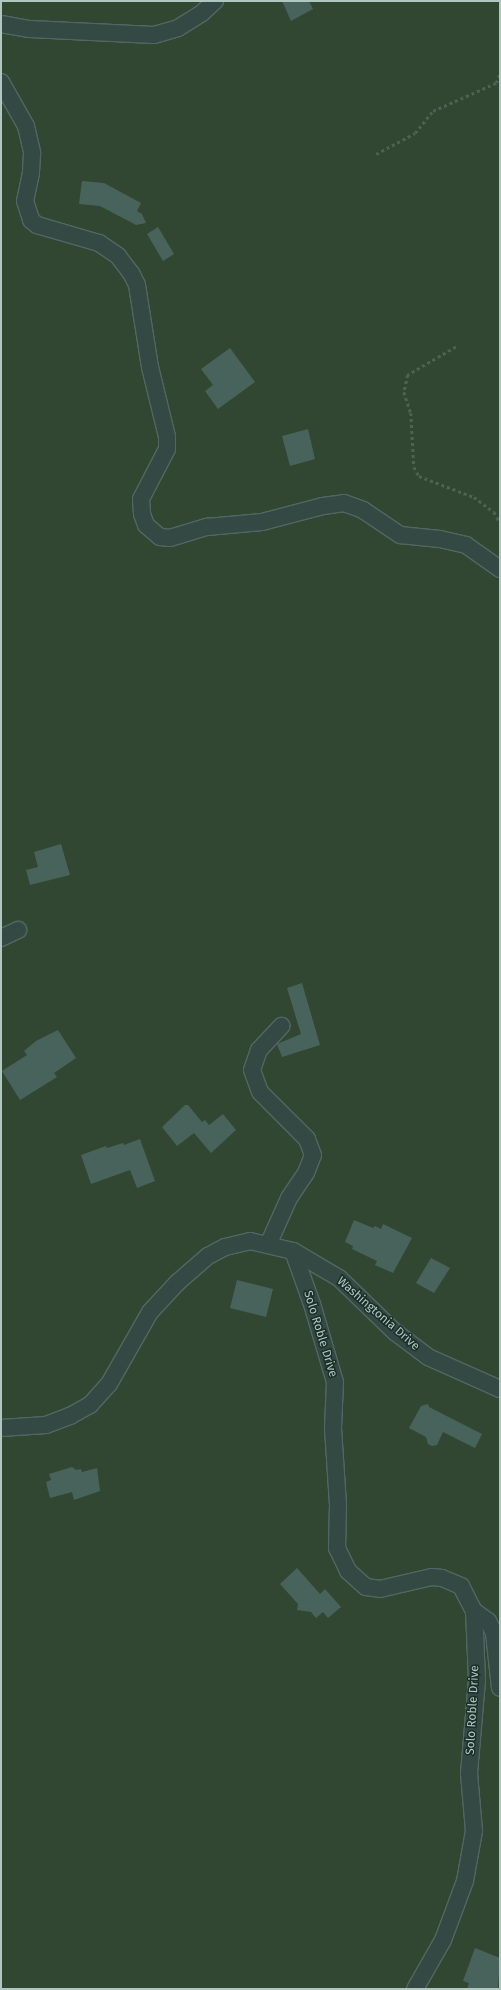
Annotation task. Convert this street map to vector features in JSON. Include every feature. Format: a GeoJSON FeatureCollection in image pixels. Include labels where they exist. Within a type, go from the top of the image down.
{"type":"FeatureCollection","features":[{"type":"Feature","properties":{"kind":"street"},"geometry":{"type":"LineString","coordinates":[[1,24],[30,29],[154,35],[178,28],[202,13],[215,1]]}},
{"type":"Feature","properties":{"kind":"street"},"geometry":{"type":"LineString","coordinates":[[1,82],[26,126],[32,153],[32,173],[25,201],[31,220],[37,225],[99,243],[118,256],[131,273],[137,285],[150,367],[167,437],[167,449],[141,499],[142,514],[146,526],[160,537],[170,538],[207,527],[262,522],[323,506],[344,503],[363,510],[400,535],[440,538],[466,545],[500,570]]}},
{"type":"Feature","properties":{"kind":"street"},"geometry":{"type":"LineString","coordinates":[[1,938],[18,930]]}},
{"type":"Feature","properties":{"kind":"street"},"geometry":{"type":"LineString","coordinates":[[268,1245],[289,1198],[306,1173],[313,1155],[308,1139],[260,1092],[252,1070],[259,1050],[281,1026]]}},
{"type":"Feature","properties":{"kind":"street","name":"Washingtonia Drive"},"geometry":{"type":"LineString","coordinates":[[1,1428],[46,1425],[70,1416],[90,1405],[109,1384],[150,1312],[178,1282],[208,1256],[225,1247],[250,1241],[292,1251],[339,1278],[395,1332],[428,1357],[500,1389]]}},
{"type":"Feature","properties":{"kind":"street","name":"Solo Roble Drive"},"geometry":{"type":"LineString","coordinates":[[292,1251],[312,1304],[335,1382],[333,1428],[338,1505],[337,1548],[348,1571],[366,1587],[380,1589],[432,1577],[442,1578],[461,1586],[474,1611],[477,1680],[469,1773],[474,1831],[465,1880],[443,1940],[415,1989]]}},
{"type":"Feature","properties":{"kind":"street"},"geometry":{"type":"LineString","coordinates":[[474,1611],[488,1621],[494,1633],[500,1688]]}},
{"type":"Feature","properties":{"kind":"path"},"geometry":{"type":"LineString","coordinates":[[376,154],[415,133],[433,111],[496,83],[500,73]]}},
{"type":"Feature","properties":{"kind":"path"},"geometry":{"type":"LineString","coordinates":[[456,347],[408,376],[404,392],[411,413],[414,467],[419,476],[474,497],[494,512],[500,522]]}},
{"type":"Feature","properties":{"kind":"green space"},"geometry":{"type":"Polygon","coordinates":[[[1,1],[500,1],[500,1989],[1,1989],[1,1]]]}},
{"type":"Feature","properties":{"kind":"building"},"geometry":{"type":"Polygon","coordinates":[[[282,1],[309,1],[313,9],[291,21],[282,1]]]}},
{"type":"Feature","properties":{"kind":"building"},"geometry":{"type":"Polygon","coordinates":[[[82,181],[104,183],[141,203],[137,211],[142,214],[146,223],[136,225],[100,206],[79,204],[82,181]]]}},
{"type":"Feature","properties":{"kind":"building"},"geometry":{"type":"Polygon","coordinates":[[[158,227],[174,254],[163,261],[147,234],[158,227]]]}},
{"type":"Feature","properties":{"kind":"building"},"geometry":{"type":"Polygon","coordinates":[[[230,348],[255,382],[218,409],[205,391],[213,385],[201,369],[230,348]]]}},
{"type":"Feature","properties":{"kind":"building"},"geometry":{"type":"Polygon","coordinates":[[[308,429],[315,459],[290,466],[282,436],[308,429]]]}},
{"type":"Feature","properties":{"kind":"building"},"geometry":{"type":"Polygon","coordinates":[[[61,844],[70,875],[30,885],[26,870],[38,867],[34,852],[61,844]]]}},
{"type":"Feature","properties":{"kind":"building"},"geometry":{"type":"Polygon","coordinates":[[[302,983],[320,1045],[282,1057],[277,1044],[301,1034],[287,988],[302,983]]]}},
{"type":"Feature","properties":{"kind":"building"},"geometry":{"type":"Polygon","coordinates":[[[58,1030],[76,1058],[54,1073],[57,1077],[20,1100],[2,1071],[27,1055],[24,1051],[36,1041],[58,1030]]]}},
{"type":"Feature","properties":{"kind":"building"},"geometry":{"type":"Polygon","coordinates":[[[185,1105],[188,1105],[202,1122],[205,1120],[209,1125],[223,1114],[236,1130],[211,1153],[194,1133],[177,1146],[162,1127],[185,1105]]]}},
{"type":"Feature","properties":{"kind":"building"},"geometry":{"type":"Polygon","coordinates":[[[140,1139],[155,1181],[137,1188],[130,1170],[91,1184],[81,1155],[106,1146],[107,1148],[123,1143],[124,1145],[140,1139]]]}},
{"type":"Feature","properties":{"kind":"building"},"geometry":{"type":"Polygon","coordinates":[[[354,1220],[373,1228],[375,1226],[381,1229],[383,1224],[412,1238],[393,1273],[375,1265],[377,1261],[352,1249],[353,1246],[345,1242],[354,1220]]]}},
{"type":"Feature","properties":{"kind":"building"},"geometry":{"type":"Polygon","coordinates":[[[431,1258],[450,1268],[434,1293],[416,1283],[431,1258]]]}},
{"type":"Feature","properties":{"kind":"building"},"geometry":{"type":"Polygon","coordinates":[[[237,1280],[273,1289],[266,1317],[230,1308],[237,1280]]]}},
{"type":"Feature","properties":{"kind":"building"},"geometry":{"type":"Polygon","coordinates":[[[428,1404],[429,1407],[482,1434],[475,1448],[443,1432],[437,1445],[432,1446],[428,1444],[426,1437],[409,1428],[421,1406],[428,1404]]]}},
{"type":"Feature","properties":{"kind":"building"},"geometry":{"type":"Polygon","coordinates":[[[72,1467],[76,1470],[81,1469],[82,1472],[97,1468],[100,1491],[74,1500],[72,1492],[50,1498],[46,1482],[51,1480],[49,1474],[72,1467]]]}},
{"type":"Feature","properties":{"kind":"building"},"geometry":{"type":"Polygon","coordinates":[[[297,1568],[320,1594],[325,1589],[341,1607],[328,1618],[323,1612],[316,1618],[311,1612],[297,1610],[298,1604],[280,1584],[297,1568]]]}},
{"type":"Feature","properties":{"kind":"building"},"geometry":{"type":"Polygon","coordinates":[[[475,1948],[500,1958],[498,1989],[467,1989],[469,1983],[463,1981],[475,1948]]]}}]}
